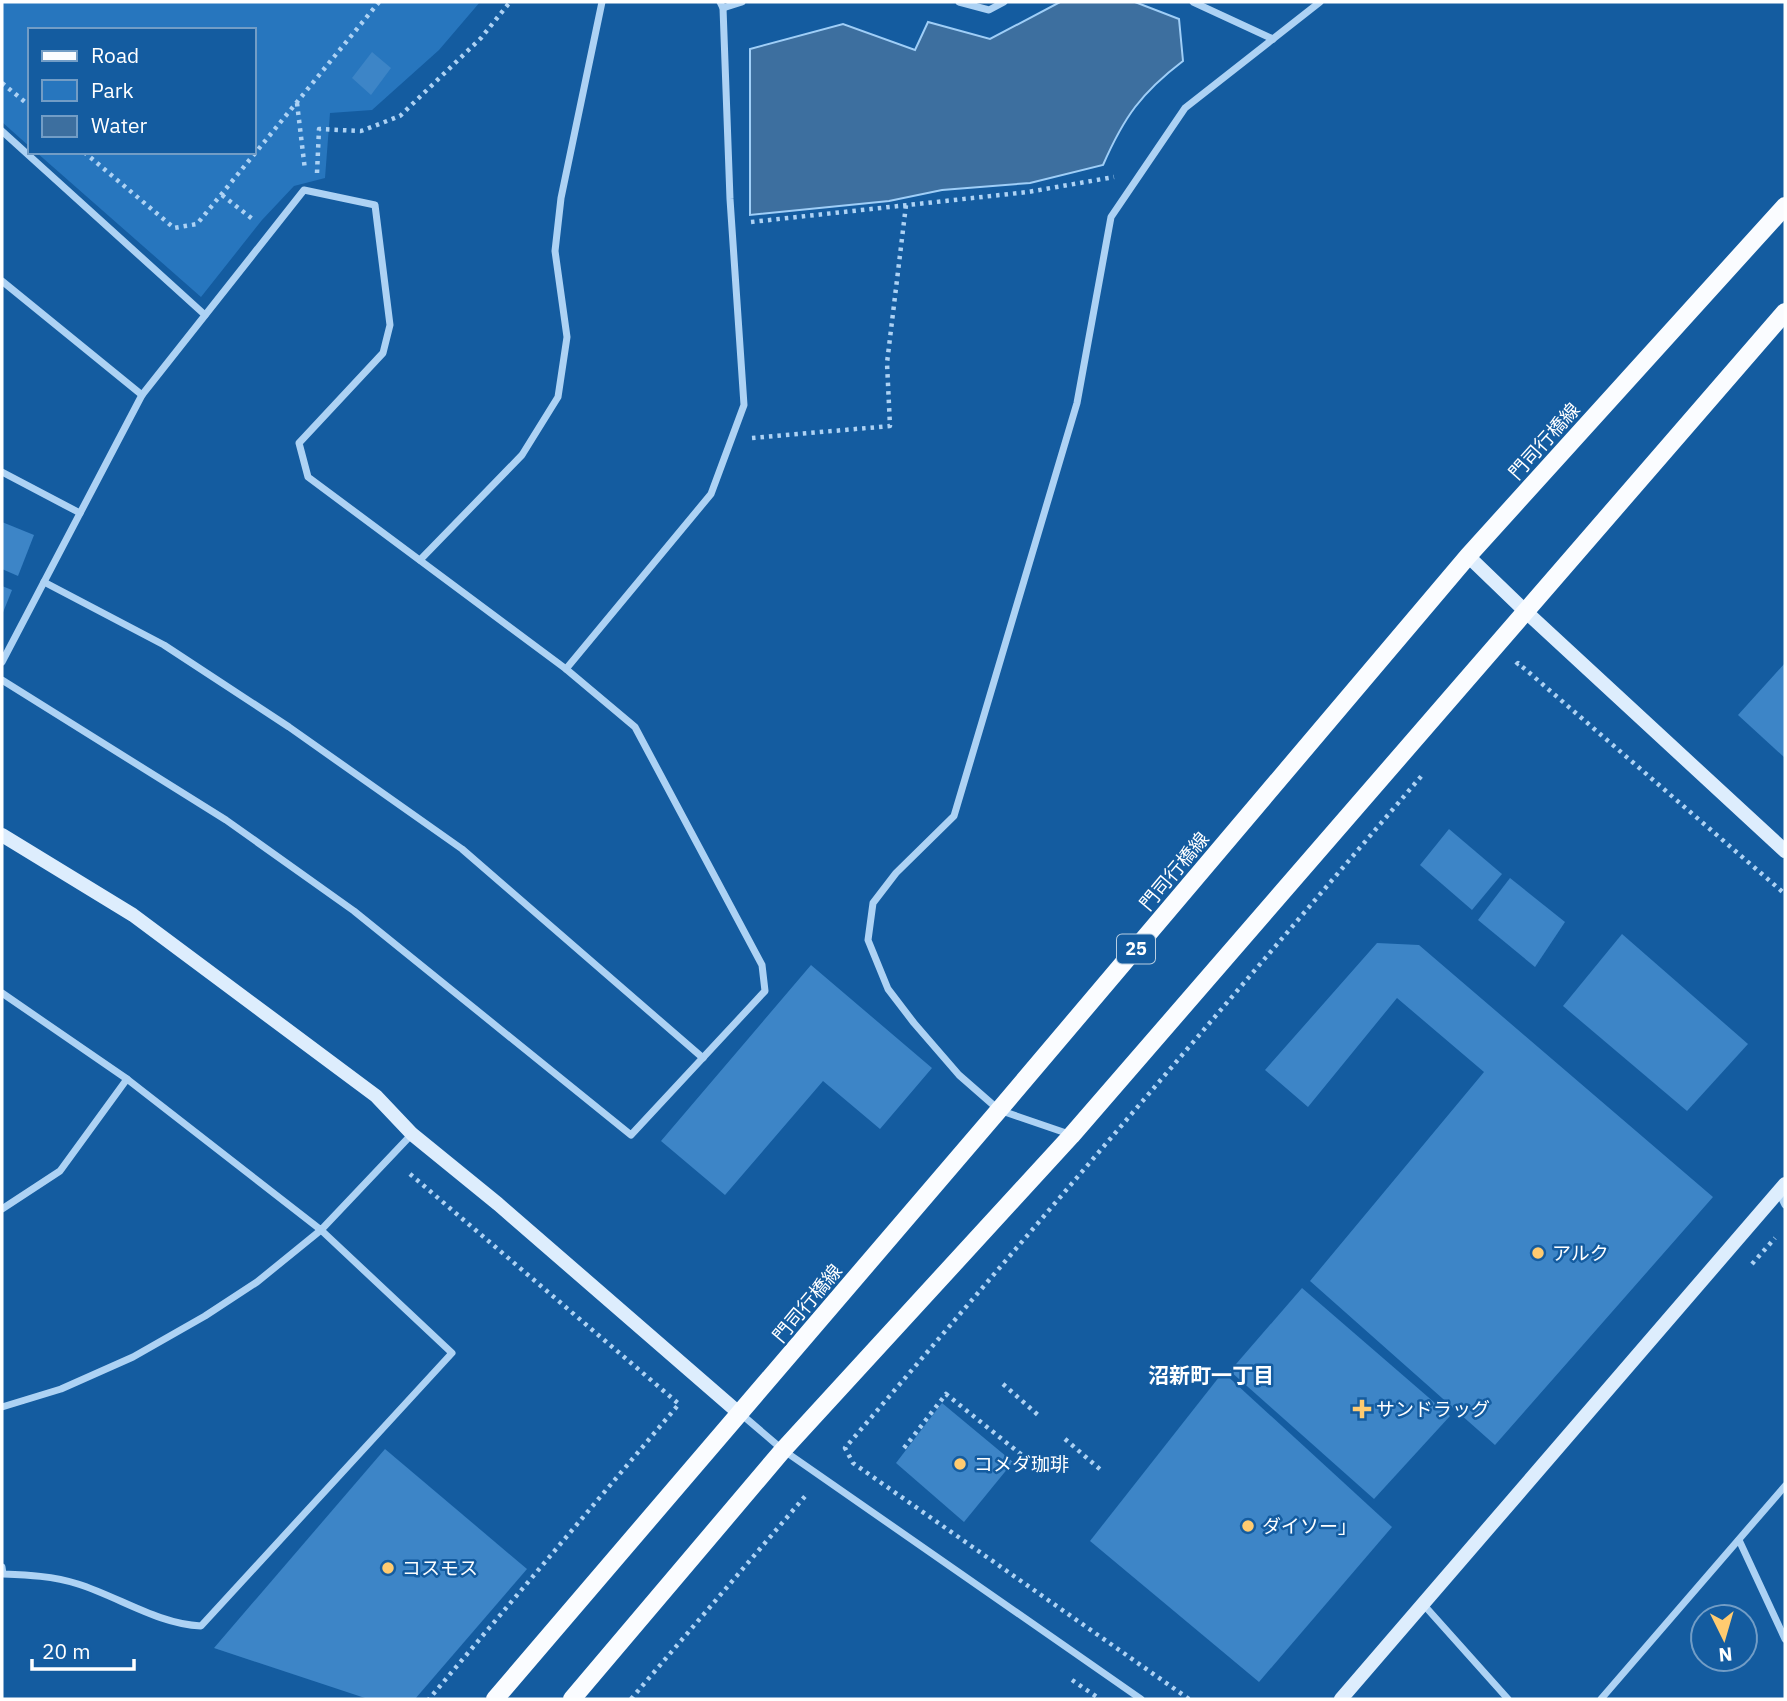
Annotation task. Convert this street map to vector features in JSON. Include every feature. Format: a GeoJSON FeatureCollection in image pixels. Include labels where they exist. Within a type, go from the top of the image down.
{"type":"FeatureCollection","features":[{"type":"Feature","properties":{"kind":"main road","name":"門司行橋線"},"geometry":{"type":"LineString","coordinates":[[495,1699],[1468,556],[1785,206]]}},
{"type":"Feature","properties":{"kind":"main road"},"geometry":{"type":"LineString","coordinates":[[572,1699],[783,1450],[1072,1136],[1785,312]]}},
{"type":"Feature","properties":{"kind":"street"},"geometry":{"type":"LineString","coordinates":[[420,560],[522,455],[558,397],[566,337],[555,251],[561,198],[602,2]]}},
{"type":"Feature","properties":{"kind":"street"},"geometry":{"type":"LineString","coordinates":[[566,669],[711,494],[744,405],[721,5],[742,2]]}},
{"type":"Feature","properties":{"kind":"street"},"geometry":{"type":"LineString","coordinates":[[958,2],[989,10],[1004,2]]}},
{"type":"Feature","properties":{"kind":"street"},"geometry":{"type":"LineString","coordinates":[[1194,2],[1273,39]]}},
{"type":"Feature","properties":{"kind":"street"},"geometry":{"type":"LineString","coordinates":[[1072,1136],[999,1110],[959,1075],[914,1023],[888,989],[868,940],[873,903],[897,873],[954,816],[1077,403],[1111,217],[1185,108],[1320,2]]}},
{"type":"Feature","properties":{"kind":"street"},"geometry":{"type":"LineString","coordinates":[[2,131],[205,316]]}},
{"type":"Feature","properties":{"kind":"street"},"geometry":{"type":"LineString","coordinates":[[2,662],[142,395],[304,190],[375,205],[390,324],[383,353],[299,443],[309,477],[566,669],[635,727],[762,965],[765,991],[631,1135],[354,911],[226,820],[2,680]]}},
{"type":"Feature","properties":{"kind":"street"},"geometry":{"type":"LineString","coordinates":[[2,281],[142,395]]}},
{"type":"Feature","properties":{"kind":"street"},"geometry":{"type":"LineString","coordinates":[[2,472],[80,513]]}},
{"type":"Feature","properties":{"kind":"street"},"geometry":{"type":"LineString","coordinates":[[1468,556],[1785,851]]}},
{"type":"Feature","properties":{"kind":"street"},"geometry":{"type":"LineString","coordinates":[[44,582],[164,645],[289,727],[462,849],[703,1058]]}},
{"type":"Feature","properties":{"kind":"street"},"geometry":{"type":"LineString","coordinates":[[2,835],[132,915],[376,1096],[412,1134],[498,1204],[783,1450],[1141,1699]]}},
{"type":"Feature","properties":{"kind":"street"},"geometry":{"type":"LineString","coordinates":[[2,993],[127,1079],[321,1230],[452,1353],[201,1626],[182,1625],[78,1584],[39,1575],[2,1574],[2,1567]]}},
{"type":"Feature","properties":{"kind":"street"},"geometry":{"type":"LineString","coordinates":[[2,1209],[60,1171],[127,1079]]}},
{"type":"Feature","properties":{"kind":"street"},"geometry":{"type":"LineString","coordinates":[[2,1407],[61,1389],[133,1357],[205,1316],[257,1282],[321,1230],[412,1134]]}},
{"type":"Feature","properties":{"kind":"street"},"geometry":{"type":"LineString","coordinates":[[1340,1699],[1783,1194]]}},
{"type":"Feature","properties":{"kind":"street"},"geometry":{"type":"LineString","coordinates":[[1601,1699],[1785,1486]]}},
{"type":"Feature","properties":{"kind":"street"},"geometry":{"type":"LineString","coordinates":[[1739,1540],[1785,1639]]}},
{"type":"Feature","properties":{"kind":"street"},"geometry":{"type":"LineString","coordinates":[[1423,1604],[1508,1699]]}},
{"type":"Feature","properties":{"kind":"path"},"geometry":{"type":"LineString","coordinates":[[256,153],[379,2]]}},
{"type":"Feature","properties":{"kind":"path"},"geometry":{"type":"LineString","coordinates":[[316,193],[319,130],[361,131],[400,116],[481,38],[510,2]]}},
{"type":"Feature","properties":{"kind":"path"},"geometry":{"type":"LineString","coordinates":[[2,83],[28,104]]}},
{"type":"Feature","properties":{"kind":"path"},"geometry":{"type":"LineString","coordinates":[[297,102],[306,161],[304,190]]}},
{"type":"Feature","properties":{"kind":"path"},"geometry":{"type":"LineString","coordinates":[[86,154],[174,228],[197,224],[255,154]]}},
{"type":"Feature","properties":{"kind":"path"},"geometry":{"type":"LineString","coordinates":[[732,224],[1028,192],[1142,171]]}},
{"type":"Feature","properties":{"kind":"path"},"geometry":{"type":"LineString","coordinates":[[222,195],[270,233]]}},
{"type":"Feature","properties":{"kind":"path"},"geometry":{"type":"LineString","coordinates":[[731,440],[890,426],[887,363],[906,205]]}},
{"type":"Feature","properties":{"kind":"path"},"geometry":{"type":"LineString","coordinates":[[1511,670],[1518,663],[1785,894]]}},
{"type":"Feature","properties":{"kind":"path"},"geometry":{"type":"LineString","coordinates":[[1189,1699],[853,1463],[845,1448],[1427,769]]}},
{"type":"Feature","properties":{"kind":"path"},"geometry":{"type":"LineString","coordinates":[[410,1174],[679,1404],[429,1699]]}},
{"type":"Feature","properties":{"kind":"path"},"geometry":{"type":"LineString","coordinates":[[1003,1384],[1038,1415]]}},
{"type":"Feature","properties":{"kind":"path"},"geometry":{"type":"LineString","coordinates":[[904,1448],[946,1394],[1028,1460]]}},
{"type":"Feature","properties":{"kind":"path"},"geometry":{"type":"LineString","coordinates":[[1065,1439],[1102,1471]]}},
{"type":"Feature","properties":{"kind":"path"},"geometry":{"type":"LineString","coordinates":[[631,1699],[805,1493]]}},
{"type":"Feature","properties":{"kind":"green space"},"geometry":{"type":"Polygon","coordinates":[[[2,2],[480,2],[439,50],[372,110],[330,113],[325,178],[294,186],[262,220],[201,297],[38,154],[256,154],[256,28],[28,28],[28,145],[2,122],[2,2]]]}},
{"type":"Feature","properties":{"kind":"water"},"geometry":{"type":"Polygon","coordinates":[[[1060,2],[1135,2],[1179,19],[1183,61],[1135,107],[1118,133],[1103,165],[1030,183],[942,190],[889,201],[750,215],[750,49],[843,24],[915,50],[928,22],[990,39],[1060,2]]]}},
{"type":"Feature","properties":{"kind":"building"},"geometry":{"type":"Polygon","coordinates":[[[372,52],[391,68],[371,95],[352,78],[372,52]]]}},
{"type":"Feature","properties":{"kind":"building"},"geometry":{"type":"Polygon","coordinates":[[[2,522],[34,535],[18,576],[2,569],[2,522]]]}},
{"type":"Feature","properties":{"kind":"building"},"geometry":{"type":"Polygon","coordinates":[[[2,586],[12,590],[2,615],[2,586]]]}},
{"type":"Feature","properties":{"kind":"building"},"geometry":{"type":"Polygon","coordinates":[[[1785,663],[1785,758],[1738,715],[1785,663]]]}},
{"type":"Feature","properties":{"kind":"building"},"geometry":{"type":"Polygon","coordinates":[[[1449,829],[1502,874],[1472,910],[1420,865],[1449,829]]]}},
{"type":"Feature","properties":{"kind":"building"},"geometry":{"type":"Polygon","coordinates":[[[1510,878],[1565,922],[1535,967],[1478,920],[1510,878]]]}},
{"type":"Feature","properties":{"kind":"building"},"geometry":{"type":"Polygon","coordinates":[[[1622,934],[1748,1044],[1687,1111],[1563,1006],[1622,934]]]}},
{"type":"Feature","properties":{"kind":"building"},"geometry":{"type":"Polygon","coordinates":[[[1377,943],[1419,945],[1713,1197],[1495,1445],[1310,1281],[1484,1072],[1397,998],[1308,1107],[1265,1070],[1377,943]]]}},
{"type":"Feature","properties":{"kind":"building"},"geometry":{"type":"Polygon","coordinates":[[[811,965],[932,1068],[880,1129],[823,1081],[725,1195],[661,1141],[811,965]]]}},
{"type":"Feature","properties":{"kind":"building"},"geometry":{"type":"Polygon","coordinates":[[[1302,1288],[1450,1416],[1374,1499],[1230,1371],[1302,1288]]]}},
{"type":"Feature","properties":{"kind":"building"},"geometry":{"type":"Polygon","coordinates":[[[1223,1372],[1392,1527],[1259,1682],[1090,1541],[1223,1372]]]}},
{"type":"Feature","properties":{"kind":"building"},"geometry":{"type":"Polygon","coordinates":[[[942,1403],[1013,1462],[964,1522],[896,1463],[942,1403]]]}},
{"type":"Feature","properties":{"kind":"building"},"geometry":{"type":"Polygon","coordinates":[[[385,1449],[527,1569],[415,1699],[368,1699],[214,1648],[385,1449]]]}},
{"type":"Feature","properties":{"kind":"place","name":"アルク"},"geometry":{"type":"Point","coordinates":[1538,1253]}},
{"type":"Feature","properties":{"kind":"place","name":"サンドラッグ"},"geometry":{"type":"Point","coordinates":[1362,1409]}},
{"type":"Feature","properties":{"kind":"place","name":"コメダ珈琲"},"geometry":{"type":"Point","coordinates":[960,1464]}},
{"type":"Feature","properties":{"kind":"place","name":"ダイソー」"},"geometry":{"type":"Point","coordinates":[1248,1526]}},
{"type":"Feature","properties":{"kind":"place","name":"コスモス"},"geometry":{"type":"Point","coordinates":[388,1568]}},
{"type":"Feature","properties":{"kind":"district","name":"沼新町一丁目"},"geometry":{"type":"Point","coordinates":[1211,1376]}}]}
